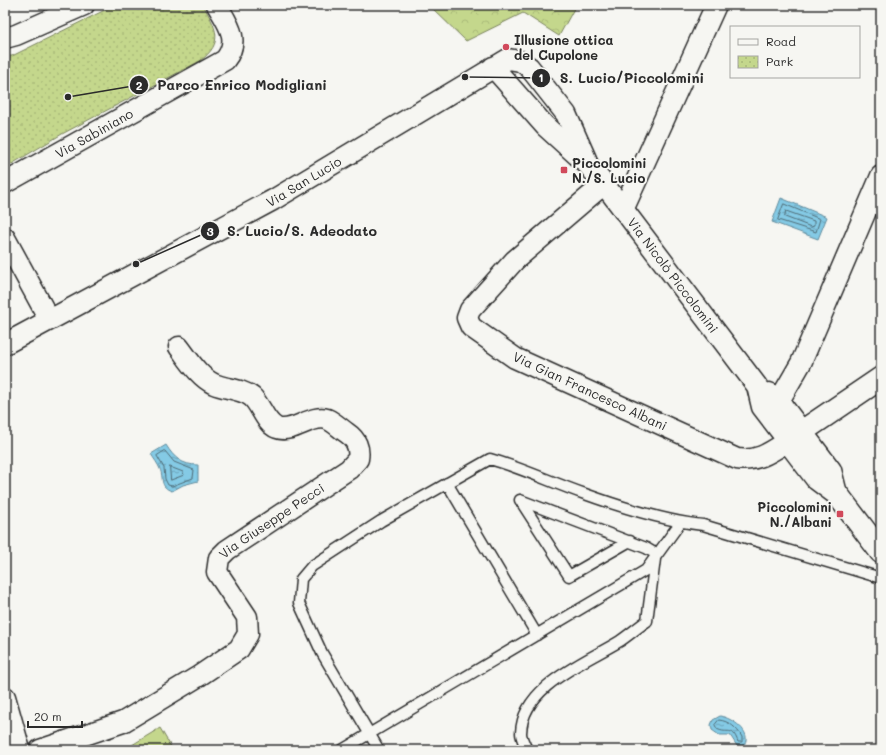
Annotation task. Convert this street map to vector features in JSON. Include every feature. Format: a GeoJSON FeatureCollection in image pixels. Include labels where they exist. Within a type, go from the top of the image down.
{"type":"FeatureCollection","features":[{"type":"Feature","properties":{"kind":"main road"},"geometry":{"type":"LineString","coordinates":[[796,436],[881,378]]}},
{"type":"Feature","properties":{"kind":"main road","name":"Via Nicolò Piccolomini"},"geometry":{"type":"LineString","coordinates":[[796,436],[817,479],[836,494],[881,552]]}},
{"type":"Feature","properties":{"kind":"street"},"geometry":{"type":"LineString","coordinates":[[5,38],[16,35],[84,5]]}},
{"type":"Feature","properties":{"kind":"street","name":"Via Sabiniano"},"geometry":{"type":"LineString","coordinates":[[5,183],[225,60],[231,53],[233,46],[232,36],[217,5]]}},
{"type":"Feature","properties":{"kind":"street"},"geometry":{"type":"LineString","coordinates":[[623,210],[716,5]]}},
{"type":"Feature","properties":{"kind":"street","name":"Via Nicolò Piccolomini"},"geometry":{"type":"LineString","coordinates":[[588,165],[566,114],[529,67],[520,61],[511,59],[493,67],[545,126],[588,165],[604,184],[757,386],[775,396],[779,401],[796,436]]}},
{"type":"Feature","properties":{"kind":"street","name":"Via San Lucio"},"geometry":{"type":"LineString","coordinates":[[5,344],[273,200],[493,67]]}},
{"type":"Feature","properties":{"kind":"street"},"geometry":{"type":"LineString","coordinates":[[779,401],[801,363],[881,176]]}},
{"type":"Feature","properties":{"kind":"street","name":"Via Gian Francesco Albani"},"geometry":{"type":"LineString","coordinates":[[604,184],[515,260],[470,310],[467,318],[471,326],[514,358],[737,458],[748,460],[758,458],[796,436]]}},
{"type":"Feature","properties":{"kind":"street"},"geometry":{"type":"LineString","coordinates":[[5,238],[49,319]]}},
{"type":"Feature","properties":{"kind":"street","name":"Via Giuseppe Pecci"},"geometry":{"type":"LineString","coordinates":[[40,750],[123,722],[199,676],[239,649],[248,634],[247,617],[217,572],[219,558],[226,550],[349,469],[358,459],[358,445],[351,436],[329,420],[323,419],[286,429],[277,428],[271,423],[252,397],[246,393],[210,382],[202,375],[179,347]]}},
{"type":"Feature","properties":{"kind":"street","name":"Via Nicolò Piccolomini"},"geometry":{"type":"LineString","coordinates":[[757,386],[762,407],[796,436]]}},
{"type":"Feature","properties":{"kind":"street"},"geometry":{"type":"LineString","coordinates":[[5,697],[20,750]]}},
{"type":"Feature","properties":{"kind":"lane"},"geometry":{"type":"LineString","coordinates":[[379,750],[322,653],[299,603],[301,579],[312,566],[374,525],[490,459],[505,463],[585,494],[680,523],[703,525],[881,578]]}},
{"type":"Feature","properties":{"kind":"lane"},"geometry":{"type":"LineString","coordinates":[[447,484],[537,635]]}},
{"type":"Feature","properties":{"kind":"lane"},"geometry":{"type":"LineString","coordinates":[[630,541],[569,576],[520,500],[630,541],[656,554]]}},
{"type":"Feature","properties":{"kind":"lane"},"geometry":{"type":"LineString","coordinates":[[342,750],[646,570],[656,554],[680,523]]}},
{"type":"Feature","properties":{"kind":"lane"},"geometry":{"type":"LineString","coordinates":[[527,750],[521,734],[525,713],[535,698],[550,682],[622,640],[647,621],[656,554]]}},
{"type":"Feature","properties":{"kind":"green space"},"geometry":{"type":"Polygon","coordinates":[[[115,5],[203,5],[212,21],[216,34],[213,47],[200,61],[62,134],[5,168],[5,56],[12,56],[115,5]]]}},
{"type":"Feature","properties":{"kind":"green space"},"geometry":{"type":"Polygon","coordinates":[[[429,5],[576,5],[559,36],[523,13],[466,41],[429,5]]]}},
{"type":"Feature","properties":{"kind":"green space"},"geometry":{"type":"Polygon","coordinates":[[[160,728],[173,750],[135,750],[132,745],[160,728]]]}},
{"type":"Feature","properties":{"kind":"water"},"geometry":{"type":"Polygon","coordinates":[[[781,198],[827,217],[818,239],[772,222],[781,198]]]}},
{"type":"Feature","properties":{"kind":"water"},"geometry":{"type":"Polygon","coordinates":[[[166,445],[172,454],[179,460],[187,464],[198,465],[198,481],[183,485],[172,491],[165,487],[160,469],[151,454],[166,445]]]}},
{"type":"Feature","properties":{"kind":"water"},"geometry":{"type":"Polygon","coordinates":[[[720,716],[725,717],[740,726],[746,735],[744,745],[737,746],[730,735],[719,735],[712,730],[711,725],[713,720],[720,716]]]}},
{"type":"Feature","properties":{"kind":"place","name":"Illusione ottica del Cupolone"},"geometry":{"type":"Point","coordinates":[506,47]}},
{"type":"Feature","properties":{"kind":"place","name":"S. Lucio/Piccolomini"},"geometry":{"type":"Point","coordinates":[465,77]}},
{"type":"Feature","properties":{"kind":"place","name":"Parco Enrico Modigliani"},"geometry":{"type":"Point","coordinates":[68,97]}},
{"type":"Feature","properties":{"kind":"place","name":"Piccolomini N./S. Lucio"},"geometry":{"type":"Point","coordinates":[564,170]}},
{"type":"Feature","properties":{"kind":"place","name":"S. Lucio/S. Adeodato"},"geometry":{"type":"Point","coordinates":[136,264]}},
{"type":"Feature","properties":{"kind":"place","name":"Piccolomini N./Albani"},"geometry":{"type":"Point","coordinates":[840,514]}}]}
